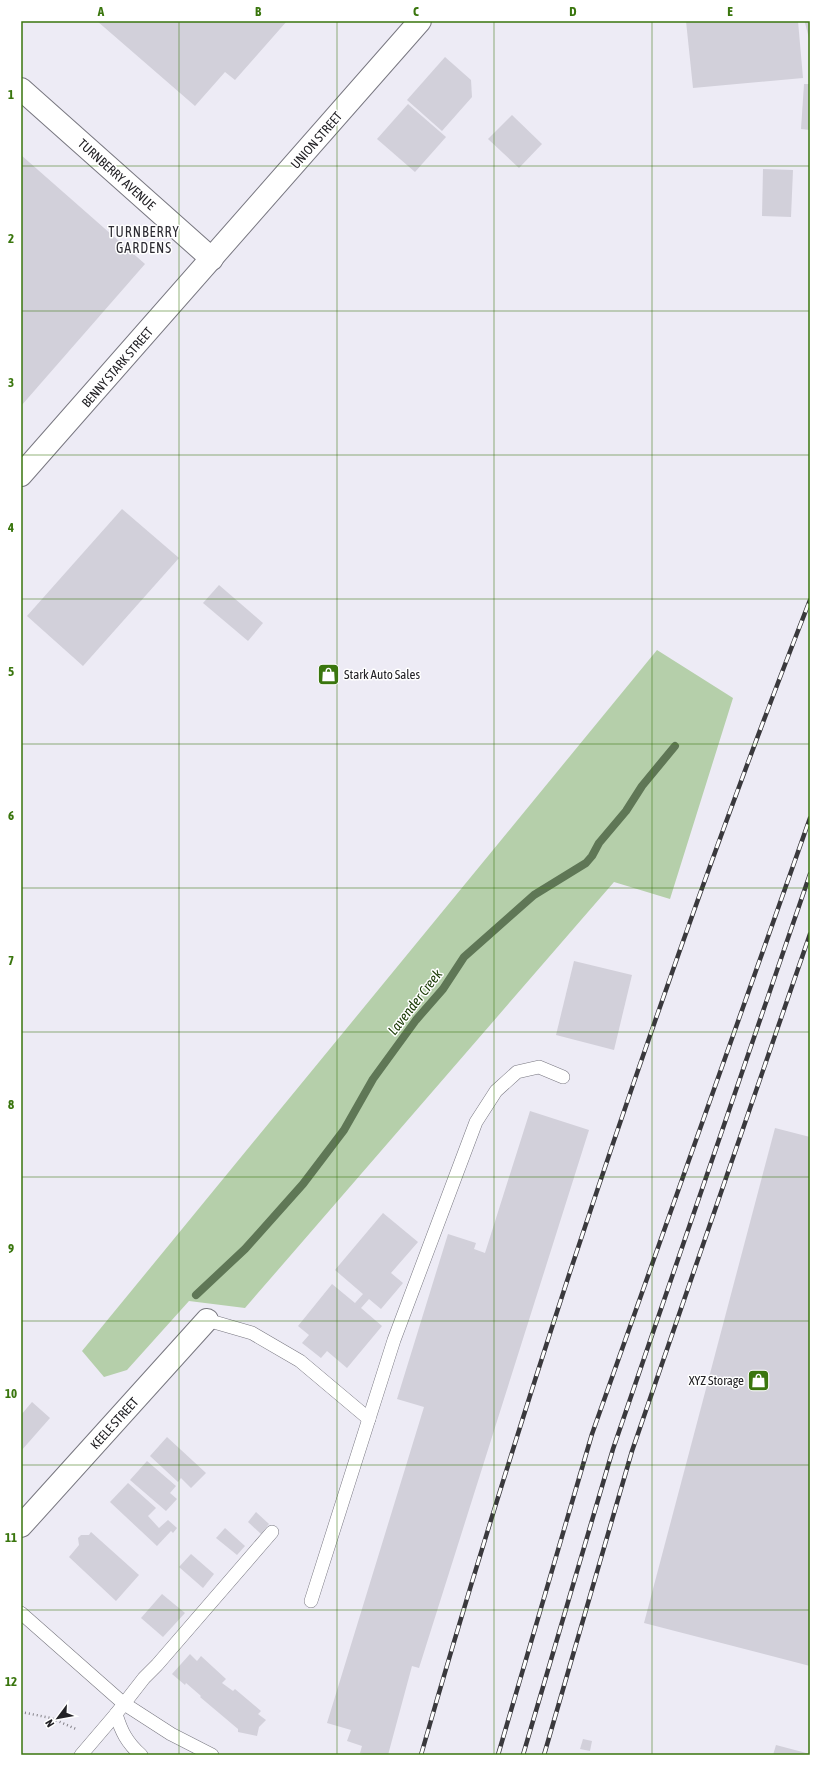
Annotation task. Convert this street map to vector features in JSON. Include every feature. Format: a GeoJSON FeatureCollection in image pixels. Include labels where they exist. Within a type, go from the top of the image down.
{"type":"FeatureCollection","features":[{"type":"Feature","properties":{"kind":"street","name":"UNION STREET"},"geometry":{"type":"LineString","coordinates":[[212,258],[420,21]]}},
{"type":"Feature","properties":{"kind":"street","name":"TURNBERRY AVENUE"},"geometry":{"type":"LineString","coordinates":[[21,89],[212,258]]}},
{"type":"Feature","properties":{"kind":"street","name":"BENNY STARK STREET"},"geometry":{"type":"LineString","coordinates":[[21,475],[212,258]]}},
{"type":"Feature","properties":{"kind":"street","name":"KEELE STREET"},"geometry":{"type":"LineString","coordinates":[[21,1526],[207,1320]]}},
{"type":"Feature","properties":{"kind":"lane"},"geometry":{"type":"LineString","coordinates":[[311,1601],[394,1340],[476,1122],[496,1091],[518,1072],[539,1067],[563,1077]]}},
{"type":"Feature","properties":{"kind":"lane"},"geometry":{"type":"LineString","coordinates":[[207,1320],[252,1332],[300,1361],[369,1419]]}},
{"type":"Feature","properties":{"kind":"lane"},"geometry":{"type":"LineString","coordinates":[[81,1755],[272,1532]]}},
{"type":"Feature","properties":{"kind":"lane"},"geometry":{"type":"LineString","coordinates":[[21,1613],[124,1703],[205,1754]]}},
{"type":"Feature","properties":{"kind":"lane"},"geometry":{"type":"LineString","coordinates":[[116,1714],[121,1730],[130,1746],[141,1755]]}},
{"type":"Feature","properties":{"kind":"path"},"geometry":{"type":"LineString","coordinates":[[21,1712],[51,1718],[82,1732],[94,1740]]}},
{"type":"Feature","properties":{"kind":"green space"},"geometry":{"type":"Polygon","coordinates":[[[657,650],[733,698],[670,899],[614,882],[245,1308],[189,1301],[127,1370],[104,1377],[82,1351],[657,650]]]}},
{"type":"Feature","properties":{"kind":"building"},"geometry":{"type":"Polygon","coordinates":[[[97,21],[287,21],[235,80],[225,72],[195,106],[97,21]]]}},
{"type":"Feature","properties":{"kind":"building"},"geometry":{"type":"Polygon","coordinates":[[[686,21],[798,21],[803,78],[693,88],[686,21]]]}},
{"type":"Feature","properties":{"kind":"building"},"geometry":{"type":"Polygon","coordinates":[[[805,21],[810,21],[810,42],[805,23],[805,21]]]}},
{"type":"Feature","properties":{"kind":"building"},"geometry":{"type":"Polygon","coordinates":[[[445,57],[471,80],[472,97],[442,131],[407,100],[445,57]]]}},
{"type":"Feature","properties":{"kind":"building"},"geometry":{"type":"Polygon","coordinates":[[[804,84],[810,84],[810,130],[801,129],[804,84]]]}},
{"type":"Feature","properties":{"kind":"building"},"geometry":{"type":"Polygon","coordinates":[[[408,104],[446,137],[415,172],[377,139],[408,104]]]}},
{"type":"Feature","properties":{"kind":"building"},"geometry":{"type":"Polygon","coordinates":[[[512,115],[542,144],[519,168],[488,139],[512,115]]]}},
{"type":"Feature","properties":{"kind":"building"},"geometry":{"type":"Polygon","coordinates":[[[21,155],[145,264],[21,406],[21,155]]]}},
{"type":"Feature","properties":{"kind":"building"},"geometry":{"type":"Polygon","coordinates":[[[763,169],[793,170],[791,217],[762,216],[763,169]]]}},
{"type":"Feature","properties":{"kind":"building"},"geometry":{"type":"Polygon","coordinates":[[[122,509],[179,558],[83,666],[27,616],[122,509]]]}},
{"type":"Feature","properties":{"kind":"building"},"geometry":{"type":"Polygon","coordinates":[[[219,585],[263,623],[248,641],[203,603],[219,585]]]}},
{"type":"Feature","properties":{"kind":"building"},"geometry":{"type":"Polygon","coordinates":[[[574,961],[632,975],[614,1050],[556,1035],[574,961]]]}},
{"type":"Feature","properties":{"kind":"building"},"geometry":{"type":"Polygon","coordinates":[[[530,1111],[589,1130],[419,1668],[412,1666],[388,1755],[366,1755],[360,1753],[362,1746],[347,1741],[351,1730],[327,1723],[424,1407],[397,1399],[448,1234],[476,1243],[474,1249],[485,1253],[530,1111]]]}},
{"type":"Feature","properties":{"kind":"building","name":"XYZ Storage"},"geometry":{"type":"Polygon","coordinates":[[[775,1128],[810,1137],[810,1666],[644,1623],[775,1128]]]}},
{"type":"Feature","properties":{"kind":"building"},"geometry":{"type":"Polygon","coordinates":[[[383,1213],[418,1242],[391,1273],[403,1283],[381,1309],[369,1299],[361,1308],[382,1326],[347,1368],[327,1351],[321,1358],[302,1343],[309,1335],[298,1326],[332,1284],[355,1303],[363,1294],[335,1270],[383,1213]]]}},
{"type":"Feature","properties":{"kind":"building"},"geometry":{"type":"Polygon","coordinates":[[[32,1402],[50,1418],[21,1451],[21,1415],[32,1402]]]}},
{"type":"Feature","properties":{"kind":"building"},"geometry":{"type":"Polygon","coordinates":[[[167,1437],[206,1473],[191,1488],[181,1478],[178,1482],[150,1456],[167,1437]]]}},
{"type":"Feature","properties":{"kind":"building"},"geometry":{"type":"Polygon","coordinates":[[[147,1461],[176,1486],[170,1493],[177,1499],[166,1511],[130,1480],[147,1461]]]}},
{"type":"Feature","properties":{"kind":"building"},"geometry":{"type":"Polygon","coordinates":[[[128,1483],[156,1508],[148,1516],[159,1528],[168,1520],[177,1528],[173,1533],[171,1531],[157,1546],[110,1502],[128,1483]]]}},
{"type":"Feature","properties":{"kind":"building"},"geometry":{"type":"Polygon","coordinates":[[[256,1512],[269,1524],[261,1534],[248,1522],[256,1512]]]}},
{"type":"Feature","properties":{"kind":"building"},"geometry":{"type":"Polygon","coordinates":[[[225,1528],[245,1546],[237,1555],[216,1538],[225,1528]]]}},
{"type":"Feature","properties":{"kind":"building"},"geometry":{"type":"Polygon","coordinates":[[[91,1532],[139,1575],[116,1601],[69,1557],[79,1545],[78,1538],[81,1535],[89,1535],[91,1532]]]}},
{"type":"Feature","properties":{"kind":"building"},"geometry":{"type":"Polygon","coordinates":[[[191,1554],[214,1574],[203,1588],[179,1567],[191,1554]]]}},
{"type":"Feature","properties":{"kind":"building"},"geometry":{"type":"Polygon","coordinates":[[[162,1594],[185,1613],[163,1637],[141,1618],[162,1594]]]}},
{"type":"Feature","properties":{"kind":"building"},"geometry":{"type":"Polygon","coordinates":[[[190,1654],[197,1661],[201,1656],[226,1679],[222,1683],[233,1691],[235,1689],[261,1711],[258,1714],[266,1720],[259,1727],[257,1736],[238,1732],[238,1729],[200,1697],[201,1696],[186,1683],[185,1685],[172,1674],[190,1654]]]}},
{"type":"Feature","properties":{"kind":"building"},"geometry":{"type":"Polygon","coordinates":[[[583,1739],[592,1741],[590,1751],[580,1749],[583,1739]]]}},
{"type":"Feature","properties":{"kind":"building"},"geometry":{"type":"Polygon","coordinates":[[[776,1745],[810,1754],[810,1755],[773,1755],[776,1745]]]}},
{"type":"Feature","properties":{"kind":"waterway","name":"Lavender Creek"},"geometry":{"type":"LineString","coordinates":[[196,1295],[245,1249],[303,1184],[344,1130],[373,1079],[416,1020],[443,989],[464,957],[534,895],[586,863],[592,856],[599,843],[626,811],[642,786],[675,746]]}},
{"type":"Feature","properties":{"kind":"railway"},"geometry":{"type":"LineString","coordinates":[[421,1755],[511,1454],[597,1190],[715,851],[810,600]]}},
{"type":"Feature","properties":{"kind":"railway"},"geometry":{"type":"LineString","coordinates":[[498,1755],[592,1434],[810,818]]}},
{"type":"Feature","properties":{"kind":"railway"},"geometry":{"type":"LineString","coordinates":[[523,1755],[613,1449],[810,874]]}},
{"type":"Feature","properties":{"kind":"railway"},"geometry":{"type":"LineString","coordinates":[[544,1755],[632,1451],[810,934]]}},
{"type":"Feature","properties":{"kind":"place","name":"Stark Auto Sales"},"geometry":{"type":"Point","coordinates":[329,674]}},
{"type":"Feature","properties":{"kind":"place","name":"XYZ Storage"},"geometry":{"type":"Point","coordinates":[759,1380]}},
{"type":"Feature","properties":{"kind":"district","name":"TURNBERRY GARDENS"},"geometry":{"type":"Point","coordinates":[144,240]}}]}
